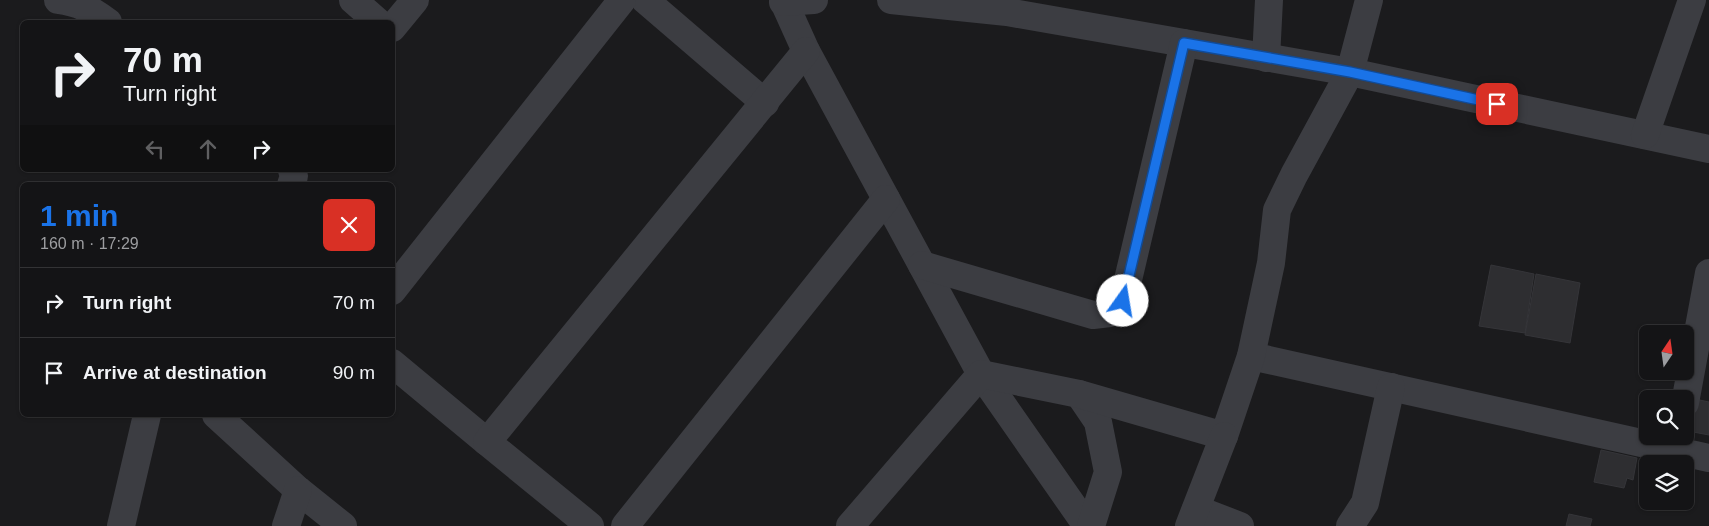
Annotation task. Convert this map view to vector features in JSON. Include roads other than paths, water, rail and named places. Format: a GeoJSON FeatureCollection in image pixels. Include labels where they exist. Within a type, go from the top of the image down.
{"type":"FeatureCollection","features":[{"type":"Feature","properties":{"kind":"street"},"geometry":{"type":"LineString","coordinates":[[58,0],[76,3],[90,9],[105,20]]}},
{"type":"Feature","properties":{"kind":"street"},"geometry":{"type":"LineString","coordinates":[[353,0],[376,20]]}},
{"type":"Feature","properties":{"kind":"street"},"geometry":{"type":"LineString","coordinates":[[395,24],[416,0]]}},
{"type":"Feature","properties":{"kind":"street"},"geometry":{"type":"LineString","coordinates":[[395,287],[622,0]]}},
{"type":"Feature","properties":{"kind":"street"},"geometry":{"type":"LineString","coordinates":[[645,0],[765,103]]}},
{"type":"Feature","properties":{"kind":"street"},"geometry":{"type":"LineString","coordinates":[[814,0],[783,1],[806,51],[981,374],[1087,526]]}},
{"type":"Feature","properties":{"kind":"street"},"geometry":{"type":"LineString","coordinates":[[891,0],[1007,12],[1350,72],[1709,149]]}},
{"type":"Feature","properties":{"kind":"street"},"geometry":{"type":"LineString","coordinates":[[1266,58],[1269,0]]}},
{"type":"Feature","properties":{"kind":"street"},"geometry":{"type":"LineString","coordinates":[[1240,526],[1193,518],[1224,436],[1251,356],[1272,263],[1277,210],[1350,72],[1368,0]]}},
{"type":"Feature","properties":{"kind":"street"},"geometry":{"type":"LineString","coordinates":[[1645,135],[1692,0]]}},
{"type":"Feature","properties":{"kind":"street"},"geometry":{"type":"LineString","coordinates":[[922,265],[1093,315],[1110,313],[1123,301],[1184,43]]}},
{"type":"Feature","properties":{"kind":"street"},"geometry":{"type":"LineString","coordinates":[[486,442],[806,51]]}},
{"type":"Feature","properties":{"kind":"street"},"geometry":{"type":"LineString","coordinates":[[625,526],[886,199]]}},
{"type":"Feature","properties":{"kind":"street"},"geometry":{"type":"LineString","coordinates":[[1687,390],[1709,273]]}},
{"type":"Feature","properties":{"kind":"street"},"geometry":{"type":"LineString","coordinates":[[1251,356],[1391,387],[1639,436]]}},
{"type":"Feature","properties":{"kind":"street"},"geometry":{"type":"LineString","coordinates":[[395,366],[590,526]]}},
{"type":"Feature","properties":{"kind":"street"},"geometry":{"type":"LineString","coordinates":[[981,374],[1079,394],[1224,436]]}},
{"type":"Feature","properties":{"kind":"street"},"geometry":{"type":"LineString","coordinates":[[850,526],[981,374]]}},
{"type":"Feature","properties":{"kind":"street"},"geometry":{"type":"LineString","coordinates":[[1350,526],[1365,503],[1391,387]]}},
{"type":"Feature","properties":{"kind":"street"},"geometry":{"type":"LineString","coordinates":[[1079,394],[1098,422],[1108,472],[1092,526]]}},
{"type":"Feature","properties":{"kind":"street"},"geometry":{"type":"LineString","coordinates":[[121,526],[147,417]]}},
{"type":"Feature","properties":{"kind":"street"},"geometry":{"type":"LineString","coordinates":[[219,417],[298,490],[343,526]]}},
{"type":"Feature","properties":{"kind":"street"},"geometry":{"type":"LineString","coordinates":[[1679,445],[1709,458]]}},
{"type":"Feature","properties":{"kind":"street"},"geometry":{"type":"LineString","coordinates":[[286,526],[298,490]]}}]}
